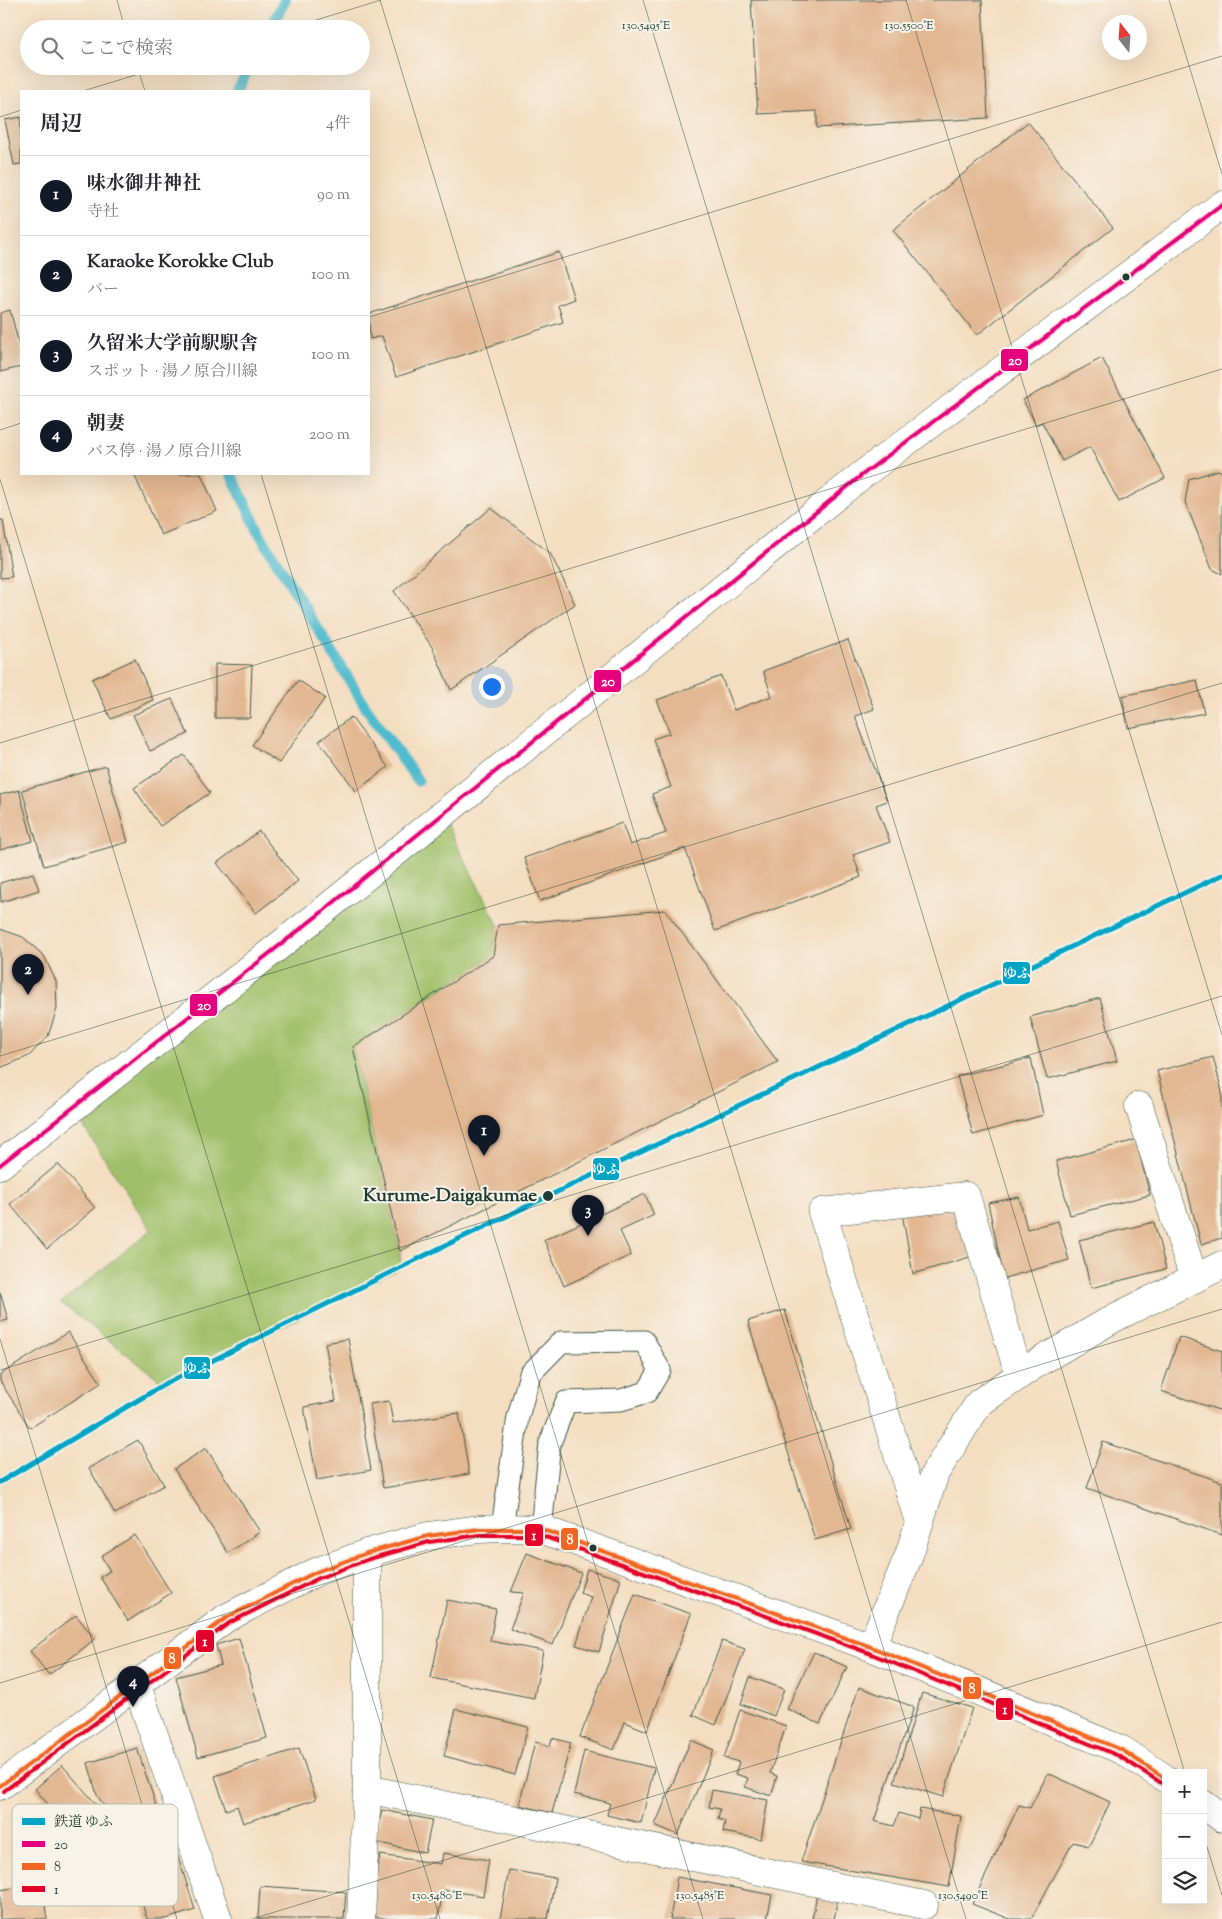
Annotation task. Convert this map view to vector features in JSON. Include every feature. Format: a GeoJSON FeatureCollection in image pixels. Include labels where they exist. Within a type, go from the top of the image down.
{"type":"FeatureCollection","features":[{"type":"Feature","properties":{"kind":"main road"},"geometry":{"type":"LineString","coordinates":[[0,1165],[317,916],[862,475],[1222,205]]}},
{"type":"Feature","properties":{"kind":"main road"},"geometry":{"type":"LineString","coordinates":[[1139,1106],[1194,1279]]}},
{"type":"Feature","properties":{"kind":"main road"},"geometry":{"type":"LineString","coordinates":[[919,1522],[822,1212],[966,1196],[1019,1375]]}},
{"type":"Feature","properties":{"kind":"main road"},"geometry":{"type":"LineString","coordinates":[[871,1647],[909,1555],[935,1473],[979,1403],[1037,1363],[1116,1317],[1222,1265]]}},
{"type":"Feature","properties":{"kind":"main road"},"geometry":{"type":"LineString","coordinates":[[0,1786],[136,1683],[226,1618],[316,1572],[367,1553],[428,1536],[502,1528],[541,1529],[871,1647],[1122,1750],[1162,1776]]}},
{"type":"Feature","properties":{"kind":"main road"},"geometry":{"type":"LineString","coordinates":[[361,1919],[367,1789],[367,1553]]}},
{"type":"Feature","properties":{"kind":"main road"},"geometry":{"type":"LineString","coordinates":[[136,1683],[218,1919]]}},
{"type":"Feature","properties":{"kind":"main road"},"geometry":{"type":"LineString","coordinates":[[367,1789],[924,1905]]}},
{"type":"Feature","properties":{"kind":"main road"},"geometry":{"type":"LineString","coordinates":[[1207,1807],[1222,1818]]}},
{"type":"Feature","properties":{"kind":"lane"},"geometry":{"type":"LineString","coordinates":[[502,1528],[518,1417],[530,1374],[561,1342],[644,1341],[660,1370],[647,1392],[622,1400],[566,1402],[550,1443],[541,1529]]}},
{"type":"Feature","properties":{"kind":"green space"},"geometry":{"type":"Polygon","coordinates":[[[441,814],[498,925],[493,956],[353,1047],[400,1251],[401,1268],[165,1384],[61,1303],[151,1230],[72,1109],[441,814]]]}},
{"type":"Feature","properties":{"kind":"building"},"geometry":{"type":"Polygon","coordinates":[[[751,0],[982,0],[988,118],[817,128],[817,111],[758,114],[751,0]]]}},
{"type":"Feature","properties":{"kind":"building"},"geometry":{"type":"Polygon","coordinates":[[[20,117],[20,164],[14,165],[5,120],[20,117]]]}},
{"type":"Feature","properties":{"kind":"building"},"geometry":{"type":"Polygon","coordinates":[[[1028,122],[1113,228],[977,335],[893,230],[1028,122]]]}},
{"type":"Feature","properties":{"kind":"building"},"geometry":{"type":"Polygon","coordinates":[[[559,252],[574,299],[558,305],[563,322],[396,377],[382,336],[370,339],[370,314],[559,252]]]}},
{"type":"Feature","properties":{"kind":"building"},"geometry":{"type":"Polygon","coordinates":[[[10,310],[20,348],[20,367],[0,372],[0,313],[10,310]]]}},
{"type":"Feature","properties":{"kind":"building"},"geometry":{"type":"Polygon","coordinates":[[[1102,358],[1165,478],[1119,502],[1090,447],[1062,461],[1042,422],[1036,425],[1023,400],[1102,358]]]}},
{"type":"Feature","properties":{"kind":"building"},"geometry":{"type":"Polygon","coordinates":[[[1218,470],[1222,472],[1222,574],[1212,569],[1185,502],[1189,479],[1218,470]]]}},
{"type":"Feature","properties":{"kind":"building"},"geometry":{"type":"Polygon","coordinates":[[[134,475],[201,475],[217,511],[161,535],[134,475]]]}},
{"type":"Feature","properties":{"kind":"building"},"geometry":{"type":"Polygon","coordinates":[[[491,508],[550,553],[575,604],[451,690],[432,647],[394,591],[491,508]]]}},
{"type":"Feature","properties":{"kind":"building"},"geometry":{"type":"Polygon","coordinates":[[[0,520],[3,520],[12,577],[0,578],[0,520]]]}},
{"type":"Feature","properties":{"kind":"building"},"geometry":{"type":"Polygon","coordinates":[[[848,640],[874,709],[855,716],[887,801],[876,805],[890,842],[853,855],[861,877],[715,931],[685,848],[540,901],[524,858],[622,823],[630,845],[666,833],[652,794],[671,787],[653,739],[670,733],[657,700],[721,676],[734,710],[772,696],[763,671],[848,640]]]}},
{"type":"Feature","properties":{"kind":"building"},"geometry":{"type":"Polygon","coordinates":[[[135,659],[153,700],[111,719],[92,679],[135,659]]]}},
{"type":"Feature","properties":{"kind":"building"},"geometry":{"type":"Polygon","coordinates":[[[215,664],[252,665],[250,718],[215,718],[215,664]]]}},
{"type":"Feature","properties":{"kind":"building"},"geometry":{"type":"Polygon","coordinates":[[[298,680],[325,698],[279,763],[252,745],[298,680]]]}},
{"type":"Feature","properties":{"kind":"building"},"geometry":{"type":"Polygon","coordinates":[[[1197,680],[1204,713],[1128,728],[1122,696],[1197,680]]]}},
{"type":"Feature","properties":{"kind":"building"},"geometry":{"type":"Polygon","coordinates":[[[172,699],[188,734],[150,751],[133,715],[172,699]]]}},
{"type":"Feature","properties":{"kind":"building"},"geometry":{"type":"Polygon","coordinates":[[[351,717],[388,767],[356,791],[319,741],[351,717]]]}},
{"type":"Feature","properties":{"kind":"building"},"geometry":{"type":"Polygon","coordinates":[[[184,755],[210,793],[160,826],[134,788],[184,755]]]}},
{"type":"Feature","properties":{"kind":"building"},"geometry":{"type":"Polygon","coordinates":[[[106,766],[128,842],[44,866],[22,790],[106,766]]]}},
{"type":"Feature","properties":{"kind":"building"},"geometry":{"type":"Polygon","coordinates":[[[19,790],[33,841],[0,850],[0,795],[19,790]]]}},
{"type":"Feature","properties":{"kind":"building"},"geometry":{"type":"Polygon","coordinates":[[[259,831],[298,881],[256,913],[217,863],[259,831]]]}},
{"type":"Feature","properties":{"kind":"building"},"geometry":{"type":"Polygon","coordinates":[[[33,873],[39,890],[1,902],[0,883],[33,873]]]}},
{"type":"Feature","properties":{"kind":"building"},"geometry":{"type":"Polygon","coordinates":[[[665,910],[778,1062],[400,1251],[353,1047],[493,956],[498,925],[665,910]]]}},
{"type":"Feature","properties":{"kind":"building"},"geometry":{"type":"Polygon","coordinates":[[[0,929],[23,937],[44,956],[56,981],[57,1009],[48,1036],[29,1056],[0,1068],[0,929]]]}},
{"type":"Feature","properties":{"kind":"building"},"geometry":{"type":"Polygon","coordinates":[[[1100,998],[1117,1061],[1047,1079],[1030,1017],[1100,998]]]}},
{"type":"Feature","properties":{"kind":"building"},"geometry":{"type":"Polygon","coordinates":[[[1213,1057],[1222,1092],[1222,1238],[1201,1244],[1157,1071],[1213,1057]]]}},
{"type":"Feature","properties":{"kind":"building"},"geometry":{"type":"Polygon","coordinates":[[[1031,1058],[1043,1115],[973,1135],[957,1076],[1031,1058]]]}},
{"type":"Feature","properties":{"kind":"building"},"geometry":{"type":"Polygon","coordinates":[[[1136,1140],[1150,1195],[1070,1215],[1056,1161],[1136,1140]]]}},
{"type":"Feature","properties":{"kind":"building"},"geometry":{"type":"Polygon","coordinates":[[[58,1164],[95,1208],[47,1249],[10,1204],[58,1164]]]}},
{"type":"Feature","properties":{"kind":"building"},"geometry":{"type":"Polygon","coordinates":[[[645,1194],[654,1215],[620,1231],[631,1255],[564,1286],[544,1240],[645,1194]]]}},
{"type":"Feature","properties":{"kind":"building"},"geometry":{"type":"Polygon","coordinates":[[[1019,1197],[1027,1229],[1058,1221],[1069,1260],[1004,1278],[988,1203],[1019,1197]]]}},
{"type":"Feature","properties":{"kind":"building"},"geometry":{"type":"Polygon","coordinates":[[[957,1205],[973,1256],[913,1274],[902,1213],[957,1205]]]}},
{"type":"Feature","properties":{"kind":"building"},"geometry":{"type":"Polygon","coordinates":[[[1154,1222],[1166,1269],[1091,1288],[1079,1240],[1154,1222]]]}},
{"type":"Feature","properties":{"kind":"building"},"geometry":{"type":"Polygon","coordinates":[[[0,1292],[8,1320],[0,1322],[0,1292]]]}},
{"type":"Feature","properties":{"kind":"building"},"geometry":{"type":"Polygon","coordinates":[[[785,1310],[851,1529],[815,1540],[748,1321],[785,1310]]]}},
{"type":"Feature","properties":{"kind":"building"},"geometry":{"type":"Polygon","coordinates":[[[68,1332],[101,1383],[30,1428],[0,1381],[0,1375],[68,1332]]]}},
{"type":"Feature","properties":{"kind":"building"},"geometry":{"type":"Polygon","coordinates":[[[1179,1337],[1222,1351],[1222,1411],[1161,1391],[1179,1337]]]}},
{"type":"Feature","properties":{"kind":"building"},"geometry":{"type":"Polygon","coordinates":[[[348,1339],[371,1470],[317,1480],[304,1407],[336,1401],[325,1343],[348,1339]]]}},
{"type":"Feature","properties":{"kind":"building"},"geometry":{"type":"Polygon","coordinates":[[[389,1401],[393,1423],[459,1413],[469,1474],[383,1488],[370,1404],[389,1401]]]}},
{"type":"Feature","properties":{"kind":"building"},"geometry":{"type":"Polygon","coordinates":[[[138,1440],[164,1485],[115,1514],[89,1468],[138,1440]]]}},
{"type":"Feature","properties":{"kind":"building"},"geometry":{"type":"Polygon","coordinates":[[[1103,1442],[1222,1482],[1222,1535],[1087,1488],[1103,1442]]]}},
{"type":"Feature","properties":{"kind":"building"},"geometry":{"type":"Polygon","coordinates":[[[206,1448],[260,1532],[228,1553],[174,1469],[206,1448]]]}},
{"type":"Feature","properties":{"kind":"building"},"geometry":{"type":"Polygon","coordinates":[[[135,1535],[171,1593],[128,1621],[100,1577],[110,1571],[101,1556],[135,1535]]]}},
{"type":"Feature","properties":{"kind":"building"},"geometry":{"type":"Polygon","coordinates":[[[527,1553],[581,1573],[553,1645],[510,1629],[524,1593],[511,1592],[527,1553]]]}},
{"type":"Feature","properties":{"kind":"building"},"geometry":{"type":"Polygon","coordinates":[[[587,1569],[621,1579],[599,1652],[576,1645],[591,1597],[580,1593],[587,1569]]]}},
{"type":"Feature","properties":{"kind":"building"},"geometry":{"type":"Polygon","coordinates":[[[635,1594],[691,1614],[647,1731],[625,1722],[614,1750],[580,1737],[635,1594]]]}},
{"type":"Feature","properties":{"kind":"building"},"geometry":{"type":"Polygon","coordinates":[[[447,1600],[496,1609],[490,1641],[543,1651],[534,1698],[431,1678],[447,1600]]]}},
{"type":"Feature","properties":{"kind":"building"},"geometry":{"type":"Polygon","coordinates":[[[76,1615],[95,1639],[49,1675],[30,1651],[76,1615]]]}},
{"type":"Feature","properties":{"kind":"building"},"geometry":{"type":"Polygon","coordinates":[[[239,1638],[267,1738],[198,1757],[176,1677],[221,1665],[216,1645],[239,1638]]]}},
{"type":"Feature","properties":{"kind":"building"},"geometry":{"type":"Polygon","coordinates":[[[722,1641],[745,1649],[716,1725],[693,1715],[722,1641]]]}},
{"type":"Feature","properties":{"kind":"building"},"geometry":{"type":"Polygon","coordinates":[[[814,1652],[847,1667],[820,1724],[787,1709],[814,1652]]]}},
{"type":"Feature","properties":{"kind":"building"},"geometry":{"type":"Polygon","coordinates":[[[750,1677],[784,1689],[774,1716],[741,1704],[750,1677]]]}},
{"type":"Feature","properties":{"kind":"building"},"geometry":{"type":"Polygon","coordinates":[[[859,1687],[914,1707],[874,1821],[894,1826],[899,1813],[918,1819],[920,1809],[961,1816],[949,1887],[801,1862],[859,1687]]]}},
{"type":"Feature","properties":{"kind":"building"},"geometry":{"type":"Polygon","coordinates":[[[922,1693],[972,1708],[943,1797],[894,1782],[922,1693]]]}},
{"type":"Feature","properties":{"kind":"building"},"geometry":{"type":"Polygon","coordinates":[[[456,1709],[528,1727],[515,1775],[444,1756],[456,1709]]]}},
{"type":"Feature","properties":{"kind":"building"},"geometry":{"type":"Polygon","coordinates":[[[740,1710],[786,1726],[770,1773],[777,1776],[771,1796],[745,1787],[748,1778],[735,1774],[739,1762],[724,1758],[740,1710]]]}},
{"type":"Feature","properties":{"kind":"building"},"geometry":{"type":"Polygon","coordinates":[[[552,1738],[571,1743],[552,1813],[519,1805],[535,1742],[550,1746],[552,1738]]]}},
{"type":"Feature","properties":{"kind":"building"},"geometry":{"type":"Polygon","coordinates":[[[691,1740],[714,1750],[678,1835],[655,1825],[691,1740]]]}},
{"type":"Feature","properties":{"kind":"building"},"geometry":{"type":"Polygon","coordinates":[[[137,1748],[156,1804],[103,1804],[97,1795],[88,1763],[137,1748]]]}},
{"type":"Feature","properties":{"kind":"building"},"geometry":{"type":"Polygon","coordinates":[[[299,1748],[316,1799],[243,1823],[237,1806],[226,1810],[215,1776],[299,1748]]]}},
{"type":"Feature","properties":{"kind":"building"},"geometry":{"type":"Polygon","coordinates":[[[584,1751],[654,1768],[641,1823],[607,1815],[610,1803],[574,1794],[584,1751]]]}},
{"type":"Feature","properties":{"kind":"building"},"geometry":{"type":"Polygon","coordinates":[[[62,1765],[96,1804],[48,1804],[35,1789],[62,1765]]]}},
{"type":"Feature","properties":{"kind":"building"},"geometry":{"type":"Polygon","coordinates":[[[1048,1773],[1110,1802],[1089,1846],[1073,1842],[1031,1919],[1010,1919],[972,1904],[1019,1805],[1030,1808],[1048,1773]]]}},
{"type":"Feature","properties":{"kind":"building"},"geometry":{"type":"Polygon","coordinates":[[[712,1790],[768,1800],[761,1839],[723,1832],[725,1821],[718,1819],[720,1809],[709,1807],[712,1790]]]}},
{"type":"Feature","properties":{"kind":"building"},"geometry":{"type":"Polygon","coordinates":[[[382,1810],[432,1820],[425,1853],[375,1842],[382,1810]]]}},
{"type":"Feature","properties":{"kind":"building"},"geometry":{"type":"Polygon","coordinates":[[[443,1853],[489,1860],[483,1896],[443,1890],[438,1919],[390,1919],[370,1916],[380,1855],[441,1864],[443,1853]]]}},
{"type":"Feature","properties":{"kind":"building"},"geometry":{"type":"Polygon","coordinates":[[[178,1856],[195,1910],[166,1919],[147,1919],[143,1906],[178,1906],[178,1856]]]}},
{"type":"Feature","properties":{"kind":"building"},"geometry":{"type":"Polygon","coordinates":[[[509,1870],[555,1878],[548,1919],[500,1919],[509,1870]]]}},
{"type":"Feature","properties":{"kind":"building"},"geometry":{"type":"Polygon","coordinates":[[[677,1877],[772,1895],[767,1919],[670,1919],[677,1877]]]}},
{"type":"Feature","properties":{"kind":"building"},"geometry":{"type":"Polygon","coordinates":[[[260,1886],[346,1892],[344,1919],[258,1919],[260,1886]]]}},
{"type":"Feature","properties":{"kind":"building"},"geometry":{"type":"Polygon","coordinates":[[[12,1888],[12,1906],[45,1906],[47,1919],[0,1919],[0,1890],[12,1888]]]}},
{"type":"Feature","properties":{"kind":"building"},"geometry":{"type":"Polygon","coordinates":[[[817,1894],[838,1898],[834,1919],[812,1919],[817,1894]]]}},
{"type":"Feature","properties":{"kind":"waterway"},"geometry":{"type":"LineString","coordinates":[[275,20],[285,0]]}},
{"type":"Feature","properties":{"kind":"waterway"},"geometry":{"type":"LineString","coordinates":[[238,90],[245,75]]}},
{"type":"Feature","properties":{"kind":"waterway"},"geometry":{"type":"LineString","coordinates":[[231,475],[261,536],[367,709],[418,781]]}},
{"type":"Feature","properties":{"kind":"rail line","name":"ゆふ"},"geometry":{"type":"LineString","coordinates":[[0,1482],[165,1384],[444,1246],[1222,875]]}},
{"type":"Feature","properties":{"kind":"transit line","name":"20"},"geometry":{"type":"LineString","coordinates":[[0,1165],[317,916],[862,475],[1222,205]]}},
{"type":"Feature","properties":{"kind":"transit line","name":"8"},"geometry":{"type":"LineString","coordinates":[[0,1786],[226,1618],[316,1572],[367,1553],[428,1536],[479,1529],[541,1529],[871,1647],[1122,1750],[1162,1776]]}},
{"type":"Feature","properties":{"kind":"transit line","name":"1"},"geometry":{"type":"LineString","coordinates":[[4,1791],[229,1623],[319,1578],[369,1559],[429,1542],[480,1535],[540,1535],[869,1653],[1119,1756],[1162,1783]]}},
{"type":"Feature","properties":{"kind":"place","name":"Karaoke Korokke Club"},"geometry":{"type":"Point","coordinates":[28,995]}},
{"type":"Feature","properties":{"kind":"place","name":"味水御井神社"},"geometry":{"type":"Point","coordinates":[484,1156]}},
{"type":"Feature","properties":{"kind":"place","name":"Kurume-Daigakumae"},"geometry":{"type":"Point","coordinates":[548,1196]}},
{"type":"Feature","properties":{"kind":"place","name":"久留米大学前駅駅舎"},"geometry":{"type":"Point","coordinates":[588,1236]}},
{"type":"Feature","properties":{"kind":"place","name":"朝妻"},"geometry":{"type":"Point","coordinates":[133,1707]}}]}
